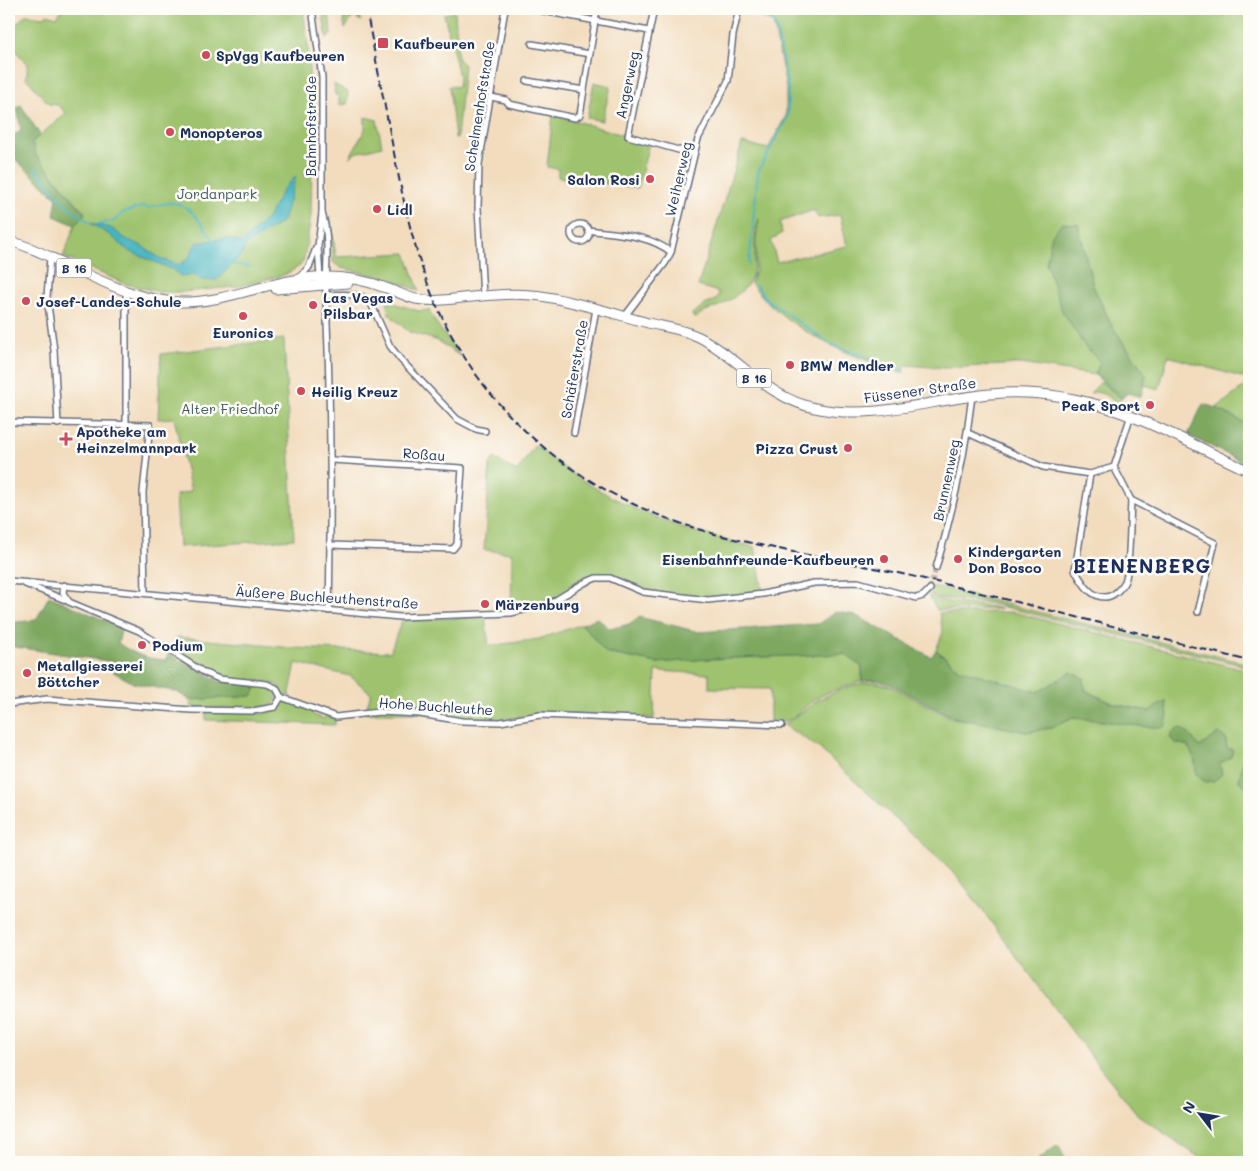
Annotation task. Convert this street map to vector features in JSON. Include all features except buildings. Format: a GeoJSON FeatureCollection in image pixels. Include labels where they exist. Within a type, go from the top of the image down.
{"type":"FeatureCollection","features":[{"type":"Feature","properties":{"kind":"main road","name":"B 16"},"geometry":{"type":"LineString","coordinates":[[9,241],[126,291],[158,299],[181,302],[223,298],[291,281],[324,285]]}},
{"type":"Feature","properties":{"kind":"main road","name":"Füssener Straße"},"geometry":{"type":"LineString","coordinates":[[324,285],[342,277],[371,283],[417,300],[515,294],[546,297],[596,308],[697,336],[726,353],[768,389],[787,399],[815,408],[841,412],[867,412],[972,395],[1034,393],[1060,396],[1131,415],[1249,471]]}},
{"type":"Feature","properties":{"kind":"main road","name":"B 16"},"geometry":{"type":"LineString","coordinates":[[255,291],[324,285]]}},
{"type":"Feature","properties":{"kind":"street","name":"Bahnhofstraße"},"geometry":{"type":"LineString","coordinates":[[312,9],[322,77],[322,213],[318,246],[324,285]]}},
{"type":"Feature","properties":{"kind":"street","name":"Schelmenhofstraße"},"geometry":{"type":"LineString","coordinates":[[483,296],[478,208],[479,164],[505,9]]}},
{"type":"Feature","properties":{"kind":"street"},"geometry":{"type":"LineString","coordinates":[[491,97],[506,100],[509,104],[576,118],[580,115],[597,9]]}},
{"type":"Feature","properties":{"kind":"street","name":"Angerweg"},"geometry":{"type":"LineString","coordinates":[[654,9],[628,136],[693,154]]}},
{"type":"Feature","properties":{"kind":"street","name":"Weiherweg"},"geometry":{"type":"LineString","coordinates":[[625,316],[666,262],[671,252],[698,139],[728,81],[738,9]]}},
{"type":"Feature","properties":{"kind":"street"},"geometry":{"type":"LineString","coordinates":[[538,10],[649,31]]}},
{"type":"Feature","properties":{"kind":"street"},"geometry":{"type":"LineString","coordinates":[[532,44],[590,54]]}},
{"type":"Feature","properties":{"kind":"street"},"geometry":{"type":"LineString","coordinates":[[527,81],[584,90]]}},
{"type":"Feature","properties":{"kind":"street","name":"Bahnhofstraße"},"geometry":{"type":"LineString","coordinates":[[322,213],[324,221],[324,285]]}},
{"type":"Feature","properties":{"kind":"street"},"geometry":{"type":"LineString","coordinates":[[588,230],[635,236],[662,245],[671,252]]}},
{"type":"Feature","properties":{"kind":"street","name":"Bahnhofstraße"},"geometry":{"type":"LineString","coordinates":[[291,281],[307,270],[318,246]]}},
{"type":"Feature","properties":{"kind":"street"},"geometry":{"type":"LineString","coordinates":[[50,257],[47,298],[54,350],[58,424]]}},
{"type":"Feature","properties":{"kind":"street"},"geometry":{"type":"LineString","coordinates":[[329,611],[332,460],[324,285],[350,295],[365,297],[370,301],[390,346],[400,360],[457,418],[476,429],[485,431]]}},
{"type":"Feature","properties":{"kind":"street"},"geometry":{"type":"LineString","coordinates":[[126,291],[126,424]]}},
{"type":"Feature","properties":{"kind":"street","name":"Schäferstraße"},"geometry":{"type":"LineString","coordinates":[[574,433],[596,308]]}},
{"type":"Feature","properties":{"kind":"street","name":"Brunnenweg"},"geometry":{"type":"LineString","coordinates":[[936,568],[946,536],[968,433],[972,395]]}},
{"type":"Feature","properties":{"kind":"street"},"geometry":{"type":"LineString","coordinates":[[1090,474],[1075,570],[1082,583],[1094,594],[1101,597],[1109,597],[1126,580],[1131,500],[1114,467],[1131,415]]}},
{"type":"Feature","properties":{"kind":"street"},"geometry":{"type":"LineString","coordinates":[[9,422],[150,425],[143,492],[145,593]]}},
{"type":"Feature","properties":{"kind":"street"},"geometry":{"type":"LineString","coordinates":[[968,433],[1043,467],[1090,474],[1114,467]]}},
{"type":"Feature","properties":{"kind":"street","name":"Roßau"},"geometry":{"type":"LineString","coordinates":[[330,545],[453,549],[457,544],[462,468],[332,460]]}},
{"type":"Feature","properties":{"kind":"street"},"geometry":{"type":"LineString","coordinates":[[1131,500],[1215,543],[1198,612]]}},
{"type":"Feature","properties":{"kind":"street","name":"Äußere Buchleuthenstraße"},"geometry":{"type":"LineString","coordinates":[[9,581],[400,617],[511,613],[551,604],[584,583],[596,578],[610,578],[643,592],[708,600],[763,594],[814,583],[858,582],[916,598],[923,596],[930,589]]}},
{"type":"Feature","properties":{"kind":"street","name":"Hohe Buchleuthe"},"geometry":{"type":"LineString","coordinates":[[20,582],[139,631],[205,673],[219,679],[267,684],[276,688],[281,697],[336,717],[379,712],[420,714],[462,721],[500,722],[540,715],[782,725]]}},
{"type":"Feature","properties":{"kind":"street"},"geometry":{"type":"LineString","coordinates":[[64,585],[63,593],[68,602]]}},
{"type":"Feature","properties":{"kind":"street"},"geometry":{"type":"LineString","coordinates":[[9,704],[47,699],[191,710],[253,711],[275,707],[281,697]]}},
{"type":"Feature","properties":{"kind":"green space","name":"Jordanpark"},"geometry":{"type":"Polygon","coordinates":[[[62,9],[303,9],[308,46],[312,143],[311,216],[304,259],[300,266],[284,275],[235,287],[160,292],[126,284],[63,257],[75,225],[85,213],[36,155],[32,142],[66,113],[58,105],[49,104],[26,78],[28,64],[9,44],[9,32],[25,15],[45,17],[47,14],[57,17],[62,9]]]}},
{"type":"Feature","properties":{"kind":"green space"},"geometry":{"type":"Polygon","coordinates":[[[322,9],[329,9],[331,35],[327,39],[322,9]]]}},
{"type":"Feature","properties":{"kind":"green space"},"geometry":{"type":"Polygon","coordinates":[[[342,9],[359,9],[361,21],[353,16],[345,29],[342,9]]]}},
{"type":"Feature","properties":{"kind":"green space"},"geometry":{"type":"Polygon","coordinates":[[[760,9],[1249,9],[1249,425],[1216,408],[1243,388],[1248,379],[1168,356],[1159,389],[1144,385],[1146,375],[1112,326],[1093,286],[1078,224],[1086,348],[1100,362],[1095,375],[1021,364],[944,368],[906,365],[903,373],[840,349],[800,328],[782,315],[751,283],[756,270],[756,239],[759,219],[755,235],[754,269],[748,284],[733,298],[720,306],[705,311],[696,318],[693,317],[692,314],[717,299],[719,292],[698,286],[742,143],[768,149],[786,116],[786,88],[773,21],[760,9]],[[814,210],[780,222],[782,233],[771,241],[777,262],[847,246],[840,215],[818,218],[814,210]]]}},
{"type":"Feature","properties":{"kind":"green space"},"geometry":{"type":"Polygon","coordinates":[[[455,12],[458,60],[464,65],[457,138],[455,138],[449,86],[458,87],[459,76],[444,14],[455,12]]]}},
{"type":"Feature","properties":{"kind":"green space"},"geometry":{"type":"Polygon","coordinates":[[[594,82],[611,86],[602,121],[587,118],[594,82]]]}},
{"type":"Feature","properties":{"kind":"green space"},"geometry":{"type":"Polygon","coordinates":[[[334,84],[348,92],[347,104],[339,105],[339,95],[335,95],[334,84]]]}},
{"type":"Feature","properties":{"kind":"green space"},"geometry":{"type":"Polygon","coordinates":[[[21,105],[40,135],[32,142],[36,155],[85,214],[75,225],[54,216],[57,198],[16,160],[12,136],[21,131],[17,107],[21,105]]]}},
{"type":"Feature","properties":{"kind":"green space"},"geometry":{"type":"Polygon","coordinates":[[[553,114],[649,143],[638,188],[558,177],[558,169],[547,167],[553,114]]]}},
{"type":"Feature","properties":{"kind":"green space"},"geometry":{"type":"Polygon","coordinates":[[[365,117],[377,120],[382,146],[355,153],[349,158],[365,130],[365,117]]]}},
{"type":"Feature","properties":{"kind":"green space"},"geometry":{"type":"Polygon","coordinates":[[[330,216],[336,257],[406,253],[419,291],[391,279],[341,268],[333,262],[330,216]]]}},
{"type":"Feature","properties":{"kind":"green space"},"geometry":{"type":"Polygon","coordinates":[[[1062,223],[1078,224],[1093,286],[1112,326],[1146,375],[1141,397],[1128,393],[1121,398],[1095,375],[1100,362],[1086,348],[1062,311],[1046,263],[1052,235],[1062,223]]]}},
{"type":"Feature","properties":{"kind":"green space"},"geometry":{"type":"Polygon","coordinates":[[[387,301],[419,311],[429,310],[460,356],[436,340],[409,332],[389,314],[387,301]]]}},
{"type":"Feature","properties":{"kind":"green space","name":"Alter Friedhof"},"geometry":{"type":"Polygon","coordinates":[[[284,339],[294,539],[179,547],[176,495],[191,491],[174,418],[158,419],[161,354],[284,339]]]}},
{"type":"Feature","properties":{"kind":"green space"},"geometry":{"type":"Polygon","coordinates":[[[1101,382],[1121,398],[1119,404],[1102,394],[1090,393],[1101,382]]]}},
{"type":"Feature","properties":{"kind":"green space"},"geometry":{"type":"Polygon","coordinates":[[[1203,404],[1216,408],[1249,425],[1249,465],[1188,435],[1203,404]]]}},
{"type":"Feature","properties":{"kind":"green space"},"geometry":{"type":"Polygon","coordinates":[[[535,445],[584,481],[638,510],[696,531],[755,547],[763,592],[708,599],[643,591],[610,577],[596,577],[551,602],[511,611],[512,553],[484,550],[490,464],[494,458],[517,472],[535,445]]]}},
{"type":"Feature","properties":{"kind":"green space"},"geometry":{"type":"Polygon","coordinates":[[[933,586],[1249,664],[1249,667],[988,603],[938,598],[929,593],[933,586]]]}},
{"type":"Feature","properties":{"kind":"green space"},"geometry":{"type":"Polygon","coordinates":[[[928,595],[954,603],[1001,609],[937,610],[928,595]]]}},
{"type":"Feature","properties":{"kind":"green space"},"geometry":{"type":"Polygon","coordinates":[[[49,596],[122,628],[118,643],[135,653],[166,660],[169,653],[218,681],[251,685],[256,688],[252,696],[190,700],[177,692],[133,683],[112,671],[113,662],[9,646],[9,623],[36,620],[49,596]]]}},
{"type":"Feature","properties":{"kind":"green space"},"geometry":{"type":"Polygon","coordinates":[[[836,612],[855,615],[931,657],[936,650],[960,669],[1038,692],[1071,672],[1084,678],[1085,690],[1114,704],[1149,711],[1166,701],[1168,715],[1165,727],[1147,727],[1073,717],[1051,728],[1026,732],[953,717],[890,684],[876,680],[862,681],[862,667],[845,654],[708,659],[657,663],[606,653],[582,624],[597,618],[610,629],[629,624],[639,617],[699,632],[818,624],[836,612]]]}},
{"type":"Feature","properties":{"kind":"green space"},"geometry":{"type":"Polygon","coordinates":[[[1012,612],[1249,671],[1249,750],[1244,760],[1239,781],[1249,788],[1249,1162],[1206,1162],[1138,1115],[1086,1050],[957,876],[819,748],[784,725],[818,700],[839,690],[862,683],[875,682],[890,686],[952,718],[989,723],[1026,732],[1051,728],[1073,717],[1147,727],[1149,711],[1114,704],[1085,690],[1038,692],[960,669],[936,650],[943,632],[939,613],[1012,612]],[[1219,733],[1200,747],[1189,734],[1182,744],[1190,749],[1192,753],[1196,774],[1231,757],[1232,750],[1227,748],[1219,733]]]}},
{"type":"Feature","properties":{"kind":"green space"},"geometry":{"type":"Polygon","coordinates":[[[485,617],[489,646],[539,639],[582,624],[606,653],[657,663],[708,659],[845,654],[862,667],[862,681],[822,695],[790,719],[778,723],[770,723],[770,689],[709,688],[709,674],[656,671],[654,718],[540,713],[500,720],[462,720],[420,713],[365,713],[371,693],[350,676],[296,663],[289,697],[283,695],[278,685],[226,679],[213,675],[194,666],[171,650],[177,637],[293,648],[390,652],[402,620],[485,617]]]}},
{"type":"Feature","properties":{"kind":"green space"},"geometry":{"type":"Polygon","coordinates":[[[251,685],[267,687],[273,690],[278,697],[273,705],[253,709],[191,707],[190,700],[251,696],[256,688],[251,685]]]}},
{"type":"Feature","properties":{"kind":"green space"},"geometry":{"type":"Polygon","coordinates":[[[282,700],[313,710],[312,714],[324,719],[326,715],[335,718],[335,725],[206,720],[206,712],[266,713],[276,709],[282,700]]]}},
{"type":"Feature","properties":{"kind":"green space"},"geometry":{"type":"Polygon","coordinates":[[[1180,728],[1189,734],[1200,747],[1219,733],[1226,739],[1227,748],[1233,750],[1231,757],[1220,764],[1222,774],[1214,781],[1205,782],[1196,774],[1195,760],[1188,746],[1176,743],[1170,738],[1173,732],[1180,728]]]}},
{"type":"Feature","properties":{"kind":"green space"},"geometry":{"type":"Polygon","coordinates":[[[1249,750],[1249,788],[1239,781],[1249,750]]]}},
{"type":"Feature","properties":{"kind":"green space"},"geometry":{"type":"Polygon","coordinates":[[[1058,1145],[1067,1162],[1035,1162],[1058,1145]]]}},
{"type":"Feature","properties":{"kind":"water"},"geometry":{"type":"Polygon","coordinates":[[[296,176],[283,221],[244,246],[243,253],[217,280],[202,280],[194,274],[185,277],[179,275],[176,271],[129,251],[110,235],[90,223],[111,228],[161,259],[179,265],[189,258],[196,243],[228,238],[242,243],[268,217],[284,188],[296,176]]]}},
{"type":"Feature","properties":{"kind":"waterway"},"geometry":{"type":"LineString","coordinates":[[744,9],[775,23],[788,87],[788,116],[758,172],[749,264]]}},
{"type":"Feature","properties":{"kind":"waterway"},"geometry":{"type":"LineString","coordinates":[[35,168],[65,204],[90,223]]}},
{"type":"Feature","properties":{"kind":"waterway"},"geometry":{"type":"LineString","coordinates":[[98,224],[114,221],[124,212],[144,206],[147,208],[164,203],[174,203],[187,208],[214,241]]}},
{"type":"Feature","properties":{"kind":"waterway"},"geometry":{"type":"LineString","coordinates":[[233,264],[250,267]]}},
{"type":"Feature","properties":{"kind":"waterway"},"geometry":{"type":"LineString","coordinates":[[756,285],[766,299],[830,344],[902,370]]}},
{"type":"Feature","properties":{"kind":"tunnel"},"geometry":{"type":"LineString","coordinates":[[930,589],[936,568]]}},
{"type":"Feature","properties":{"kind":"railway"},"geometry":{"type":"LineString","coordinates":[[366,9],[407,216],[427,282],[436,304],[469,364],[495,399],[525,431],[558,458],[593,483],[631,503],[672,520],[715,534],[920,578],[1249,661]]}},
{"type":"Feature","properties":{"kind":"place","name":"Kaufbeuren"},"geometry":{"type":"Point","coordinates":[383,43]}},
{"type":"Feature","properties":{"kind":"place","name":"SpVgg Kaufbeuren"},"geometry":{"type":"Point","coordinates":[206,55]}},
{"type":"Feature","properties":{"kind":"place","name":"Monopteros"},"geometry":{"type":"Point","coordinates":[170,132]}},
{"type":"Feature","properties":{"kind":"place","name":"Salon Rosi"},"geometry":{"type":"Point","coordinates":[650,179]}},
{"type":"Feature","properties":{"kind":"place","name":"Lidl"},"geometry":{"type":"Point","coordinates":[377,209]}},
{"type":"Feature","properties":{"kind":"place","name":"Josef-Landes-Schule"},"geometry":{"type":"Point","coordinates":[26,301]}},
{"type":"Feature","properties":{"kind":"place","name":"Las Vegas Pilsbar"},"geometry":{"type":"Point","coordinates":[313,305]}},
{"type":"Feature","properties":{"kind":"place","name":"Euronics"},"geometry":{"type":"Point","coordinates":[243,316]}},
{"type":"Feature","properties":{"kind":"place","name":"BMW Mendler"},"geometry":{"type":"Point","coordinates":[790,365]}},
{"type":"Feature","properties":{"kind":"place","name":"Heilig Kreuz"},"geometry":{"type":"Point","coordinates":[301,391]}},
{"type":"Feature","properties":{"kind":"place","name":"Peak Sport"},"geometry":{"type":"Point","coordinates":[1150,405]}},
{"type":"Feature","properties":{"kind":"place","name":"Apotheke am Heinzelmannpark"},"geometry":{"type":"Point","coordinates":[66,439]}},
{"type":"Feature","properties":{"kind":"place","name":"Pizza Crust"},"geometry":{"type":"Point","coordinates":[848,448]}},
{"type":"Feature","properties":{"kind":"place","name":"Eisenbahnfreunde-Kaufbeuren"},"geometry":{"type":"Point","coordinates":[884,559]}},
{"type":"Feature","properties":{"kind":"place","name":"Kindergarten Don Bosco"},"geometry":{"type":"Point","coordinates":[958,559]}},
{"type":"Feature","properties":{"kind":"place","name":"Märzenburg"},"geometry":{"type":"Point","coordinates":[485,604]}},
{"type":"Feature","properties":{"kind":"place","name":"Podium"},"geometry":{"type":"Point","coordinates":[142,645]}},
{"type":"Feature","properties":{"kind":"place","name":"Metallgiesserei Böttcher"},"geometry":{"type":"Point","coordinates":[27,673]}},
{"type":"Feature","properties":{"kind":"district","name":"BIENENBERG"},"geometry":{"type":"Point","coordinates":[1142,565]}}]}
